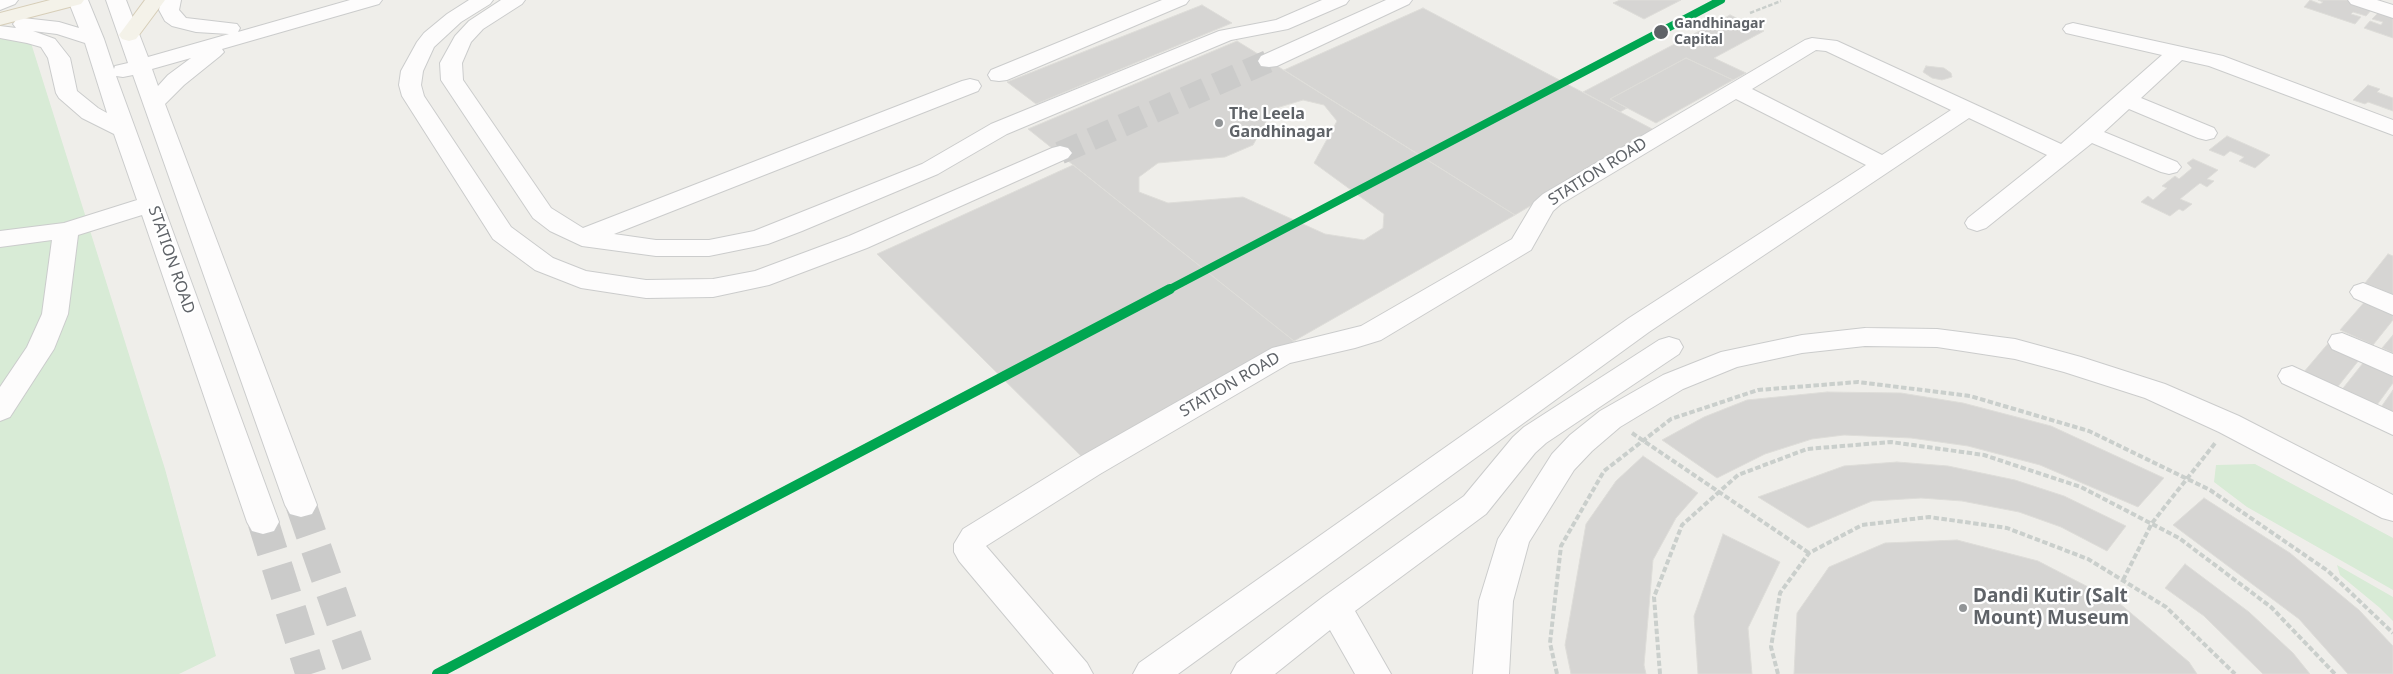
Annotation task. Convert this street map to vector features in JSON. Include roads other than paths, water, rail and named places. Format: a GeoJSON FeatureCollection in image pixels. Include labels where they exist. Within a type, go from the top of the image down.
{"type":"FeatureCollection","features":[{"type":"Feature","properties":{"kind":"main road"},"geometry":{"type":"LineString","coordinates":[[0,8],[31,0]]}},
{"type":"Feature","properties":{"kind":"main road"},"geometry":{"type":"LineString","coordinates":[[0,19],[76,0]]}},
{"type":"Feature","properties":{"kind":"main road"},"geometry":{"type":"LineString","coordinates":[[135,52],[155,0]]}},
{"type":"Feature","properties":{"kind":"street"},"geometry":{"type":"LineString","coordinates":[[0,4],[8,0]]}},
{"type":"Feature","properties":{"kind":"street","name":"STATION ROAD"},"geometry":{"type":"LineString","coordinates":[[76,0],[94,39],[263,522]]}},
{"type":"Feature","properties":{"kind":"street"},"geometry":{"type":"LineString","coordinates":[[116,0],[301,506]]}},
{"type":"Feature","properties":{"kind":"street"},"geometry":{"type":"LineString","coordinates":[[172,0],[169,10],[172,17],[179,22],[234,33]]}},
{"type":"Feature","properties":{"kind":"street"},"geometry":{"type":"LineString","coordinates":[[154,104],[164,91],[234,33],[329,0]]}},
{"type":"Feature","properties":{"kind":"street"},"geometry":{"type":"LineString","coordinates":[[104,70],[135,52],[234,33],[372,0]]}},
{"type":"Feature","properties":{"kind":"street"},"geometry":{"type":"LineString","coordinates":[[483,0],[454,18],[431,37],[424,46],[412,71],[410,85],[412,96],[502,233],[544,264],[581,279],[646,289],[713,288],[760,279],[858,242],[1060,154]]}},
{"type":"Feature","properties":{"kind":"street"},"geometry":{"type":"LineString","coordinates":[[515,0],[476,25],[462,40],[451,63],[452,80],[542,213],[559,226],[582,238],[656,248],[709,248],[759,238],[793,226],[930,169],[982,137],[999,129],[1226,35],[1281,25],[1339,0]]}},
{"type":"Feature","properties":{"kind":"street"},"geometry":{"type":"LineString","coordinates":[[582,238],[970,86],[978,89],[993,88],[1001,81],[999,75],[1179,0]]}},
{"type":"Feature","properties":{"kind":"street"},"geometry":{"type":"LineString","coordinates":[[1269,60],[1402,0]]}},
{"type":"Feature","properties":{"kind":"street"},"geometry":{"type":"LineString","coordinates":[[2358,0],[2393,12]]}},
{"type":"Feature","properties":{"kind":"street"},"geometry":{"type":"LineString","coordinates":[[0,26],[41,24],[74,31],[94,39]]}},
{"type":"Feature","properties":{"kind":"street"},"geometry":{"type":"LineString","coordinates":[[2073,29],[2178,52],[2238,68],[2393,128]]}},
{"type":"Feature","properties":{"kind":"street"},"geometry":{"type":"LineString","coordinates":[[0,32],[31,37],[48,43],[59,58],[68,94],[90,113],[126,131]]}},
{"type":"Feature","properties":{"kind":"street"},"geometry":{"type":"LineString","coordinates":[[1734,89],[1812,44],[1822,43],[2064,154]]}},
{"type":"Feature","properties":{"kind":"street"},"geometry":{"type":"LineString","coordinates":[[1977,223],[2089,134],[2178,52]]}},
{"type":"Feature","properties":{"kind":"street"},"geometry":{"type":"LineString","coordinates":[[1734,89],[1882,164]]}},
{"type":"Feature","properties":{"kind":"street","name":"STATION ROAD"},"geometry":{"type":"LineString","coordinates":[[1075,674],[970,552],[970,544],[974,538],[1089,466],[1282,356],[1355,339],[1371,333],[1522,244],[1543,207],[1552,199],[1734,89]]}},
{"type":"Feature","properties":{"kind":"street"},"geometry":{"type":"LineString","coordinates":[[2126,100],[2206,133]]}},
{"type":"Feature","properties":{"kind":"street"},"geometry":{"type":"LineString","coordinates":[[1151,674],[1639,325],[1968,109]]}},
{"type":"Feature","properties":{"kind":"street"},"geometry":{"type":"LineString","coordinates":[[2089,134],[2169,167]]}},
{"type":"Feature","properties":{"kind":"street"},"geometry":{"type":"LineString","coordinates":[[0,238],[66,230],[152,204]]}},
{"type":"Feature","properties":{"kind":"street"},"geometry":{"type":"LineString","coordinates":[[0,410],[40,349],[54,314],[66,230]]}},
{"type":"Feature","properties":{"kind":"street"},"geometry":{"type":"LineString","coordinates":[[2363,292],[2393,306]]}},
{"type":"Feature","properties":{"kind":"street"},"geometry":{"type":"LineString","coordinates":[[1639,325],[1700,371]]}},
{"type":"Feature","properties":{"kind":"street"},"geometry":{"type":"LineString","coordinates":[[1491,674],[1496,601],[1514,539],[1563,462],[1610,419],[1673,382],[1731,360],[1802,344],[1865,337],[1937,338],[2015,349],[2072,364],[2155,391],[2229,424],[2393,509]]}},
{"type":"Feature","properties":{"kind":"street"},"geometry":{"type":"LineString","coordinates":[[2342,342],[2393,366]]}},
{"type":"Feature","properties":{"kind":"street"},"geometry":{"type":"LineString","coordinates":[[1249,674],[1335,607],[1475,505],[1524,445],[1535,436],[1669,347]]}},
{"type":"Feature","properties":{"kind":"street"},"geometry":{"type":"LineString","coordinates":[[2292,376],[2393,424]]}},
{"type":"Feature","properties":{"kind":"street"},"geometry":{"type":"LineString","coordinates":[[1335,607],[1373,674]]}},
{"type":"Feature","properties":{"kind":"tunnel"},"geometry":{"type":"LineString","coordinates":[[1060,153],[1269,61]]}},
{"type":"Feature","properties":{"kind":"tunnel"},"geometry":{"type":"LineString","coordinates":[[301,505],[360,674]]}},
{"type":"Feature","properties":{"kind":"tunnel"},"geometry":{"type":"LineString","coordinates":[[263,522],[311,674]]}},
{"type":"Feature","properties":{"kind":"place","name":"Gandhinagar Capital"},"geometry":{"type":"Point","coordinates":[1661,32]}},
{"type":"Feature","properties":{"kind":"place","name":"The Leela Gandhinagar"},"geometry":{"type":"Point","coordinates":[1219,123]}},
{"type":"Feature","properties":{"kind":"place","name":"Dandi Kutir (Salt Mount) Museum"},"geometry":{"type":"Point","coordinates":[1963,608]}}]}
